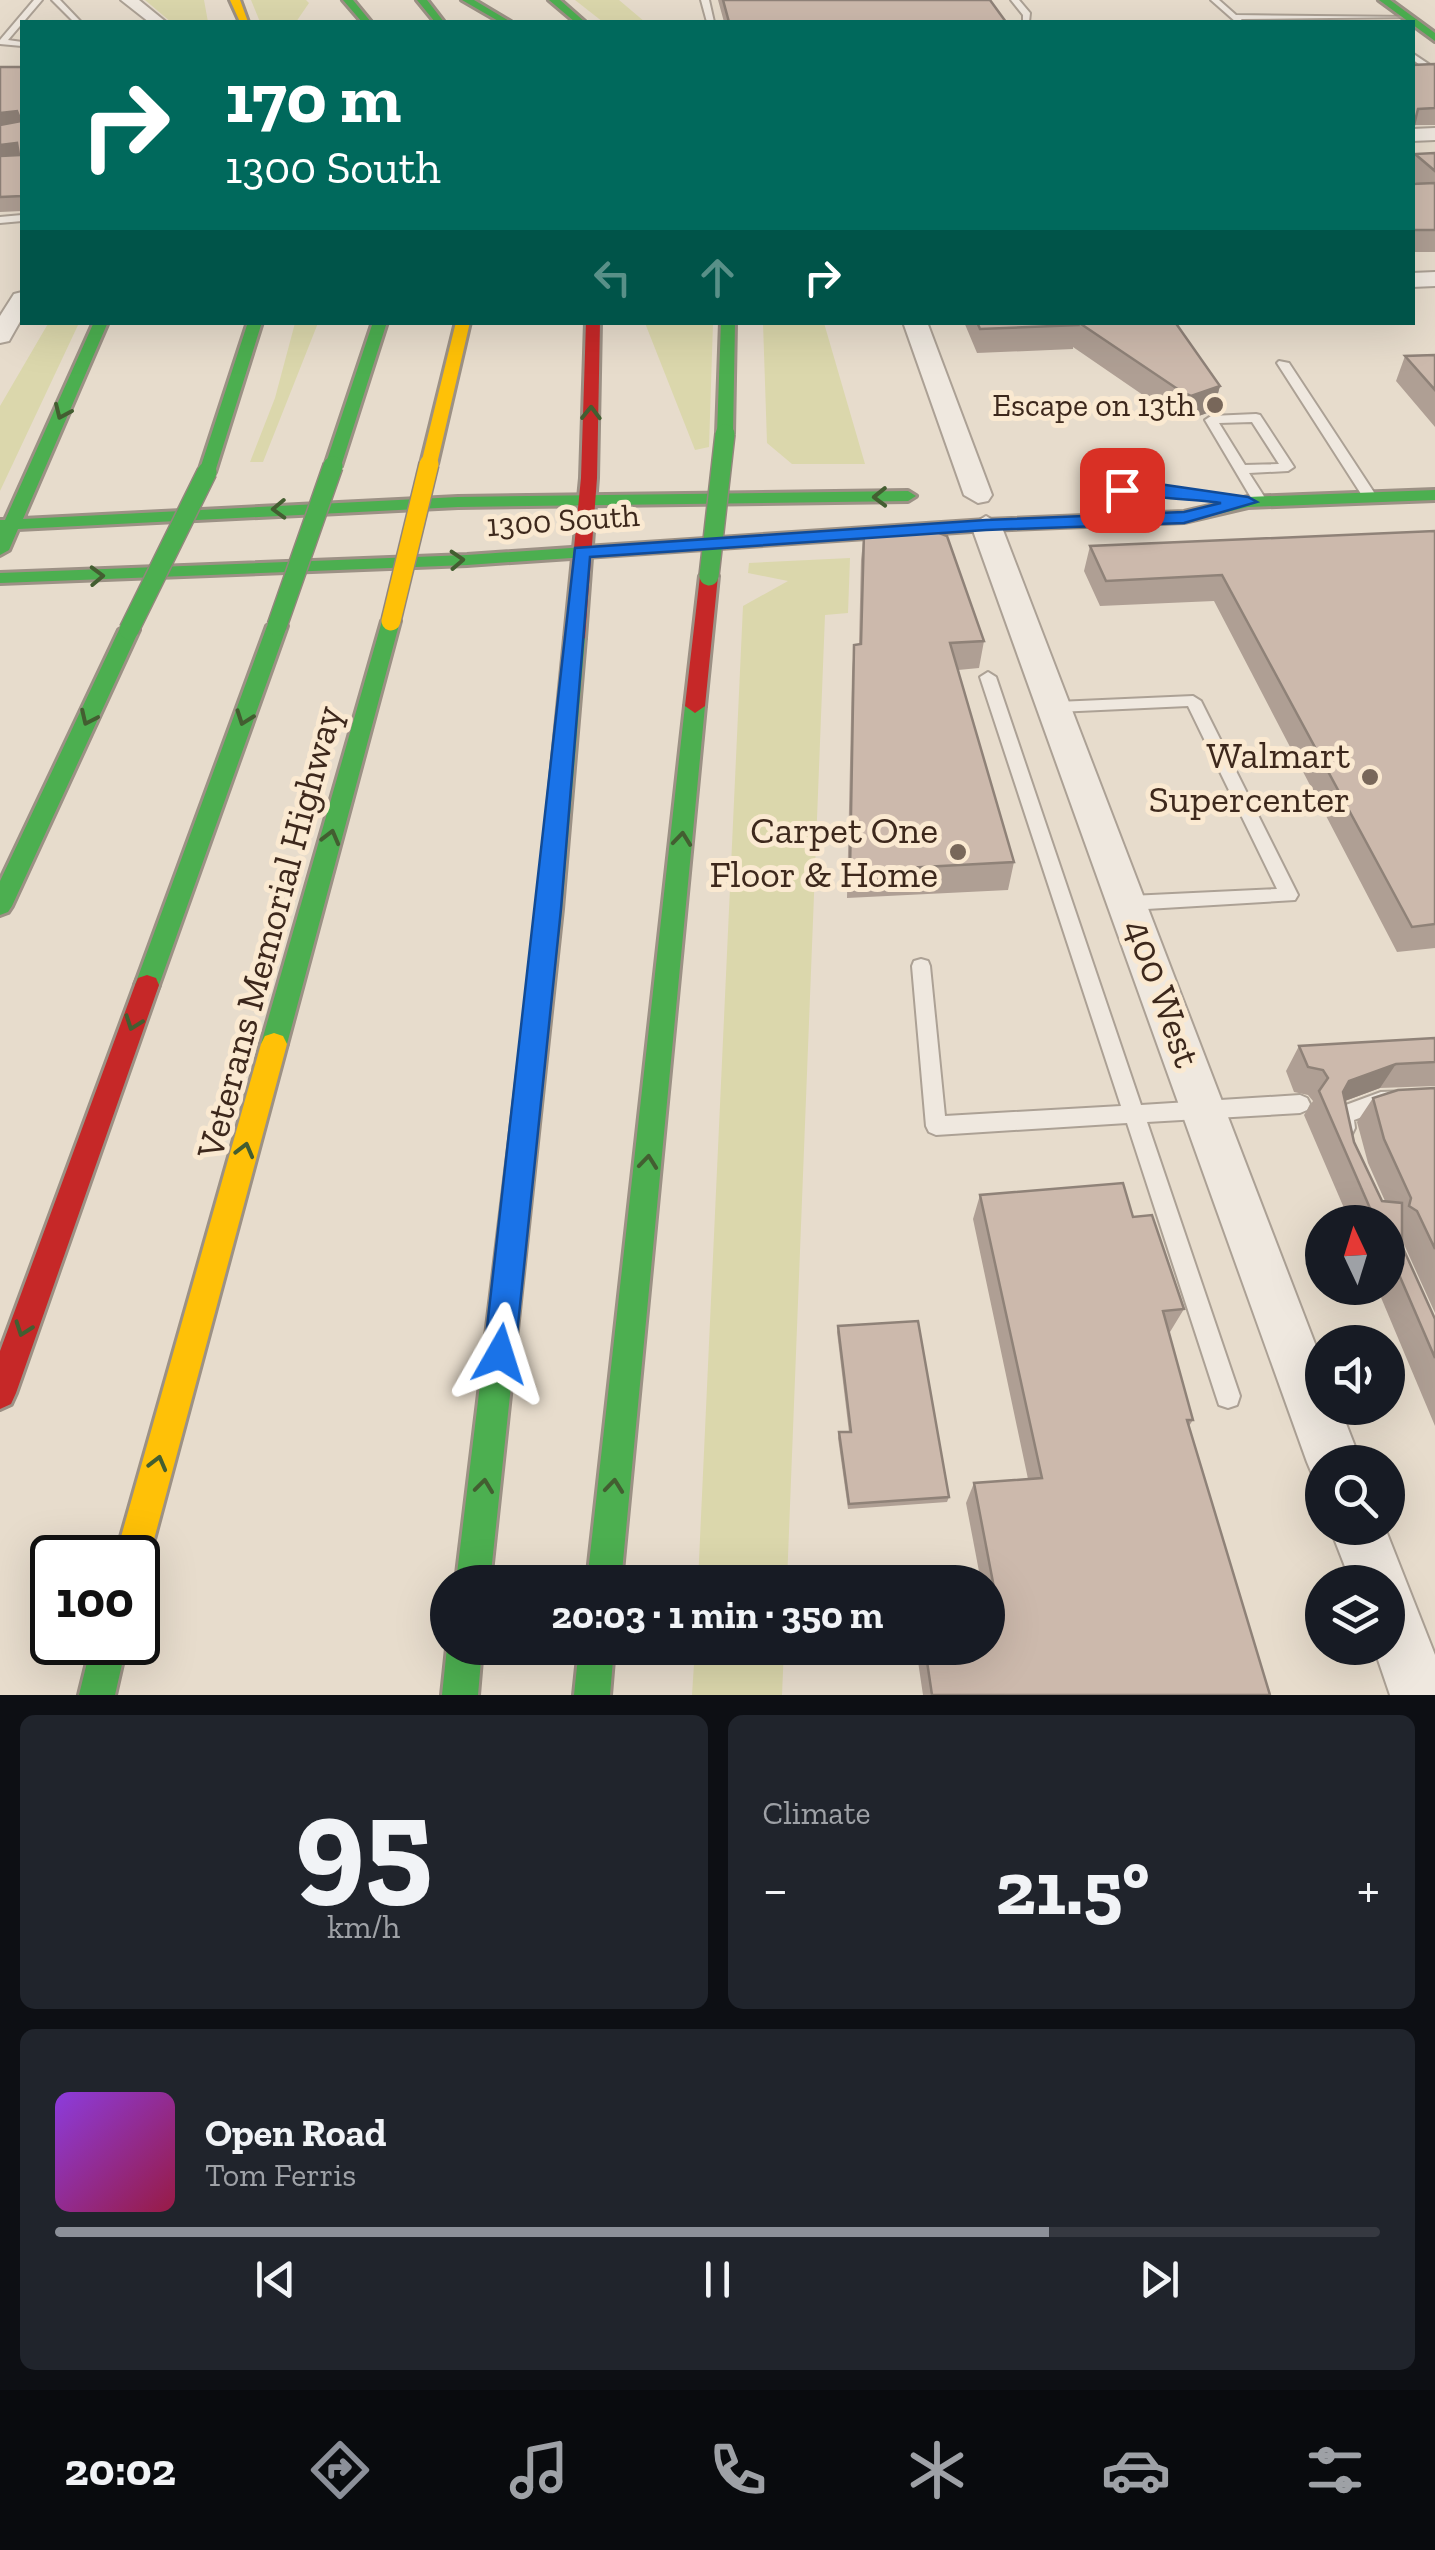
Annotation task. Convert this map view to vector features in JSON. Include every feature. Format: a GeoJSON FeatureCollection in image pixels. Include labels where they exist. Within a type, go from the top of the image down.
{"type":"FeatureCollection","features":[{"type":"Feature","properties":{"kind":"main road"},"geometry":{"type":"LineString","coordinates":[[348,0],[366,20]]}},
{"type":"Feature","properties":{"kind":"main road"},"geometry":{"type":"LineString","coordinates":[[468,0],[503,20]]}},
{"type":"Feature","properties":{"kind":"main road"},"geometry":{"type":"LineString","coordinates":[[554,0],[578,20]]}},
{"type":"Feature","properties":{"kind":"main road"},"geometry":{"type":"LineString","coordinates":[[1384,0],[1435,18]]}},
{"type":"Feature","properties":{"kind":"main road"},"geometry":{"type":"LineString","coordinates":[[1405,6],[1435,29]]}},
{"type":"Feature","properties":{"kind":"main road"},"geometry":{"type":"LineString","coordinates":[[1405,6],[1435,38]]}},
{"type":"Feature","properties":{"kind":"main road"},"geometry":{"type":"LineString","coordinates":[[0,550],[6,525],[100,325]]}},
{"type":"Feature","properties":{"kind":"main road"},"geometry":{"type":"LineString","coordinates":[[244,325],[246,351]]}},
{"type":"Feature","properties":{"kind":"main road"},"geometry":{"type":"LineString","coordinates":[[0,906],[207,472],[254,325]]}},
{"type":"Feature","properties":{"kind":"main road","name":"Veterans Memorial Highway"},"geometry":{"type":"LineString","coordinates":[[0,1392],[277,626],[379,325]]}},
{"type":"Feature","properties":{"kind":"main road","name":"Veterans Memorial Highway"},"geometry":{"type":"LineString","coordinates":[[139,1535],[391,621],[462,325]]}},
{"type":"Feature","properties":{"kind":"main road"},"geometry":{"type":"LineString","coordinates":[[475,1565],[548,928],[586,502],[594,325]]}},
{"type":"Feature","properties":{"kind":"main road"},"geometry":{"type":"LineString","coordinates":[[606,1565],[726,434],[728,325]]}},
{"type":"Feature","properties":{"kind":"main road","name":"1300 South"},"geometry":{"type":"LineString","coordinates":[[0,578],[581,552],[971,501],[1044,510],[1178,505],[1193,493],[1254,502]]}},
{"type":"Feature","properties":{"kind":"main road","name":"1300 South"},"geometry":{"type":"LineString","coordinates":[[6,525],[458,502],[971,501],[1184,517],[1254,502],[1435,495]]}},
{"type":"Feature","properties":{"kind":"main road"},"geometry":{"type":"LineString","coordinates":[[97,1695],[107,1665]]}},
{"type":"Feature","properties":{"kind":"main road"},"geometry":{"type":"LineString","coordinates":[[106,1695],[111,1665]]}},
{"type":"Feature","properties":{"kind":"main road"},"geometry":{"type":"LineString","coordinates":[[460,1695],[463,1665]]}},
{"type":"Feature","properties":{"kind":"main road"},"geometry":{"type":"LineString","coordinates":[[592,1695],[595,1665]]}},
{"type":"Feature","properties":{"kind":"street"},"geometry":{"type":"LineString","coordinates":[[128,0],[155,20]]}},
{"type":"Feature","properties":{"kind":"street"},"geometry":{"type":"LineString","coordinates":[[2,328],[20,302]]}},
{"type":"Feature","properties":{"kind":"street","name":"400 West"},"geometry":{"type":"LineString","coordinates":[[916,325],[971,501],[1056,707],[1328,1445]]}},
{"type":"Feature","properties":{"kind":"street"},"geometry":{"type":"LineString","coordinates":[[1405,1653],[1420,1695]]}},
{"type":"Feature","properties":{"kind":"lane"},"geometry":{"type":"LineString","coordinates":[[21,20],[38,0]]}},
{"type":"Feature","properties":{"kind":"lane"},"geometry":{"type":"LineString","coordinates":[[56,0],[76,20]]}},
{"type":"Feature","properties":{"kind":"lane"},"geometry":{"type":"LineString","coordinates":[[1215,0],[1237,20],[1405,6]]}},
{"type":"Feature","properties":{"kind":"lane"},"geometry":{"type":"LineString","coordinates":[[1310,20],[1405,6]]}},
{"type":"Feature","properties":{"kind":"lane"},"geometry":{"type":"LineString","coordinates":[[20,21],[2,42],[20,44]]}},
{"type":"Feature","properties":{"kind":"lane"},"geometry":{"type":"LineString","coordinates":[[1415,57],[1426,66],[1415,71]]}},
{"type":"Feature","properties":{"kind":"lane"},"geometry":{"type":"LineString","coordinates":[[1283,363],[1370,497]]}},
{"type":"Feature","properties":{"kind":"lane"},"geometry":{"type":"LineString","coordinates":[[1241,469],[1288,467],[1256,418],[1211,420],[1241,469],[1254,502]]}},
{"type":"Feature","properties":{"kind":"lane"},"geometry":{"type":"LineString","coordinates":[[988,676],[1228,1396]]}},
{"type":"Feature","properties":{"kind":"lane"},"geometry":{"type":"LineString","coordinates":[[1056,707],[1193,701],[1288,895],[1130,903]]}},
{"type":"Feature","properties":{"kind":"lane"},"geometry":{"type":"LineString","coordinates":[[922,966],[936,1126],[1300,1104]]}},
{"type":"Feature","properties":{"kind":"lane"},"geometry":{"type":"LineString","coordinates":[[1349,1148],[1342,1115],[1381,1102],[1435,1099]]}},
{"type":"Feature","properties":{"kind":"shaded area"},"geometry":{"type":"Polygon","coordinates":[[[145,0],[204,0],[208,20],[169,20],[145,0]]]}},
{"type":"Feature","properties":{"kind":"shaded area"},"geometry":{"type":"Polygon","coordinates":[[[251,0],[309,3],[297,20],[259,20],[251,0]]]}},
{"type":"Feature","properties":{"kind":"shaded area"},"geometry":{"type":"Polygon","coordinates":[[[575,0],[619,0],[643,20],[600,20],[575,0]]]}},
{"type":"Feature","properties":{"kind":"shaded area"},"geometry":{"type":"Polygon","coordinates":[[[47,325],[78,325],[0,491],[0,406],[47,325]]]}},
{"type":"Feature","properties":{"kind":"shaded area"},"geometry":{"type":"Polygon","coordinates":[[[294,325],[317,325],[263,462],[250,462],[275,398],[294,325]]]}},
{"type":"Feature","properties":{"kind":"shaded area"},"geometry":{"type":"Polygon","coordinates":[[[646,325],[713,325],[709,447],[695,450],[646,325]]]}},
{"type":"Feature","properties":{"kind":"shaded area"},"geometry":{"type":"Polygon","coordinates":[[[763,325],[825,325],[865,464],[792,464],[767,443],[763,325]]]}},
{"type":"Feature","properties":{"kind":"shaded area"},"geometry":{"type":"Polygon","coordinates":[[[850,558],[848,613],[825,615],[788,1565],[699,1565],[743,606],[788,581],[748,573],[749,563],[850,558]]]}},
{"type":"Feature","properties":{"kind":"shaded area"},"geometry":{"type":"Polygon","coordinates":[[[694,1665],[783,1665],[782,1695],[692,1695],[694,1665]]]}},
{"type":"Feature","properties":{"kind":"building"},"geometry":{"type":"Polygon","coordinates":[[[723,0],[990,0],[1005,20],[728,20],[723,0]]]}},
{"type":"Feature","properties":{"kind":"building"},"geometry":{"type":"Polygon","coordinates":[[[1435,64],[1435,108],[1418,109],[1415,121],[1415,65],[1435,64]]]}},
{"type":"Feature","properties":{"kind":"building"},"geometry":{"type":"Polygon","coordinates":[[[0,67],[20,67],[20,118],[17,111],[0,113],[0,67]]]}},
{"type":"Feature","properties":{"kind":"building"},"geometry":{"type":"Polygon","coordinates":[[[20,121],[20,196],[0,197],[0,156],[19,155],[17,143],[0,145],[0,125],[20,121]]]}},
{"type":"Feature","properties":{"kind":"building"},"geometry":{"type":"Polygon","coordinates":[[[1435,153],[1435,171],[1415,154],[1435,153]]]}},
{"type":"Feature","properties":{"kind":"building"},"geometry":{"type":"Polygon","coordinates":[[[1435,183],[1435,230],[1415,230],[1415,184],[1435,183]]]}},
{"type":"Feature","properties":{"kind":"building"},"geometry":{"type":"Polygon","coordinates":[[[978,325],[1078,325],[980,329],[978,325]]]}},
{"type":"Feature","properties":{"kind":"building"},"geometry":{"type":"Polygon","coordinates":[[[1082,325],[1177,325],[1220,386],[1191,396],[1082,325]]]}},
{"type":"Feature","properties":{"kind":"building"},"geometry":{"type":"Polygon","coordinates":[[[1435,355],[1435,390],[1405,356],[1435,355]]]}},
{"type":"Feature","properties":{"kind":"building"},"geometry":{"type":"Polygon","coordinates":[[[929,529],[947,536],[984,641],[950,643],[1014,862],[850,871],[854,645],[861,644],[864,533],[929,529]]]}},
{"type":"Feature","properties":{"kind":"building","name":"Walmart Supercenter"},"geometry":{"type":"Polygon","coordinates":[[[1435,531],[1435,924],[1412,927],[1222,575],[1106,581],[1090,546],[1435,531]]]}},
{"type":"Feature","properties":{"kind":"building"},"geometry":{"type":"Polygon","coordinates":[[[1435,1038],[1435,1062],[1396,1064],[1349,1081],[1343,1092],[1354,1142],[1382,1201],[1402,1205],[1369,1205],[1319,1091],[1328,1078],[1323,1070],[1308,1067],[1299,1046],[1435,1038]]]}},
{"type":"Feature","properties":{"kind":"building"},"geometry":{"type":"Polygon","coordinates":[[[1435,1088],[1435,1249],[1417,1211],[1409,1206],[1411,1198],[1384,1139],[1373,1098],[1398,1090],[1435,1088]]]}},
{"type":"Feature","properties":{"kind":"building"},"geometry":{"type":"Polygon","coordinates":[[[1123,1183],[1133,1217],[1152,1215],[1184,1309],[1163,1311],[1193,1420],[1187,1420],[1270,1695],[932,1695],[928,1665],[1005,1665],[1005,1565],[990,1565],[974,1483],[1042,1478],[980,1195],[1123,1183]]]}},
{"type":"Feature","properties":{"kind":"building"},"geometry":{"type":"Polygon","coordinates":[[[1405,1253],[1435,1319],[1435,1358],[1405,1288],[1405,1253]]]}},
{"type":"Feature","properties":{"kind":"building"},"geometry":{"type":"Polygon","coordinates":[[[918,1321],[949,1497],[849,1504],[839,1432],[851,1432],[838,1326],[918,1321]]]}},
{"type":"Feature","properties":{"kind":"traffic: fast"},"geometry":{"type":"LineString","coordinates":[[348,0],[365,20]]}},
{"type":"Feature","properties":{"kind":"traffic: fast"},"geometry":{"type":"LineString","coordinates":[[422,0],[438,20]]}},
{"type":"Feature","properties":{"kind":"traffic: fast"},"geometry":{"type":"LineString","coordinates":[[467,0],[502,20]]}},
{"type":"Feature","properties":{"kind":"traffic: fast"},"geometry":{"type":"LineString","coordinates":[[554,0],[578,20]]}},
{"type":"Feature","properties":{"kind":"traffic: fast"},"geometry":{"type":"LineString","coordinates":[[1384,0],[1411,20]]}},
{"type":"Feature","properties":{"kind":"traffic: fast"},"geometry":{"type":"LineString","coordinates":[[1415,23],[1435,38]]}},
{"type":"Feature","properties":{"kind":"traffic: fast"},"geometry":{"type":"LineString","coordinates":[[0,550],[100,325]]}},
{"type":"Feature","properties":{"kind":"traffic: fast"},"geometry":{"type":"LineString","coordinates":[[207,472],[254,325]]}},
{"type":"Feature","properties":{"kind":"traffic: fast"},"geometry":{"type":"LineString","coordinates":[[333,466],[379,325]]}},
{"type":"Feature","properties":{"kind":"traffic: fast"},"geometry":{"type":"LineString","coordinates":[[725,434],[728,325]]}},
{"type":"Feature","properties":{"kind":"traffic: fast"},"geometry":{"type":"LineString","coordinates":[[709,576],[725,434]]}},
{"type":"Feature","properties":{"kind":"traffic: fast"},"geometry":{"type":"LineString","coordinates":[[277,626],[333,466]]}},
{"type":"Feature","properties":{"kind":"traffic: fast"},"geometry":{"type":"LineString","coordinates":[[129,630],[207,472]]}},
{"type":"Feature","properties":{"kind":"traffic: fast"},"geometry":{"type":"LineString","coordinates":[[0,578],[467,560],[986,525],[1184,517],[1248,502],[1435,495]]}},
{"type":"Feature","properties":{"kind":"traffic: fast"},"geometry":{"type":"LineString","coordinates":[[0,525],[458,502],[908,496]]}},
{"type":"Feature","properties":{"kind":"traffic: fast"},"geometry":{"type":"LineString","coordinates":[[274,1044],[391,621]]}},
{"type":"Feature","properties":{"kind":"traffic: fast"},"geometry":{"type":"LineString","coordinates":[[147,985],[277,626]]}},
{"type":"Feature","properties":{"kind":"traffic: fast"},"geometry":{"type":"LineString","coordinates":[[0,906],[129,630]]}},
{"type":"Feature","properties":{"kind":"traffic: fast"},"geometry":{"type":"LineString","coordinates":[[475,1565],[550,909],[575,638]]}},
{"type":"Feature","properties":{"kind":"traffic: fast"},"geometry":{"type":"LineString","coordinates":[[606,1565],[695,706]]}},
{"type":"Feature","properties":{"kind":"traffic: fast"},"geometry":{"type":"LineString","coordinates":[[97,1695],[104,1665]]}},
{"type":"Feature","properties":{"kind":"traffic: fast"},"geometry":{"type":"LineString","coordinates":[[460,1695],[463,1665]]}},
{"type":"Feature","properties":{"kind":"traffic: fast"},"geometry":{"type":"LineString","coordinates":[[592,1695],[595,1665]]}},
{"type":"Feature","properties":{"kind":"traffic: slow"},"geometry":{"type":"LineString","coordinates":[[235,0],[243,20]]}},
{"type":"Feature","properties":{"kind":"traffic: slow"},"geometry":{"type":"LineString","coordinates":[[429,464],[462,325]]}},
{"type":"Feature","properties":{"kind":"traffic: slow"},"geometry":{"type":"LineString","coordinates":[[391,621],[429,464]]}},
{"type":"Feature","properties":{"kind":"traffic: slow"},"geometry":{"type":"LineString","coordinates":[[138,1535],[274,1044]]}},
{"type":"Feature","properties":{"kind":"traffic: jam"},"geometry":{"type":"LineString","coordinates":[[575,638],[589,478],[593,325]]}},
{"type":"Feature","properties":{"kind":"traffic: jam"},"geometry":{"type":"LineString","coordinates":[[695,706],[709,576]]}},
{"type":"Feature","properties":{"kind":"traffic: jam"},"geometry":{"type":"LineString","coordinates":[[0,1393],[147,985]]}},
{"type":"Feature","properties":{"kind":"place","name":"Escape on 13th"},"geometry":{"type":"Point","coordinates":[1215,405]}},
{"type":"Feature","properties":{"kind":"place","name":"Walmart Supercenter"},"geometry":{"type":"Point","coordinates":[1370,777]}},
{"type":"Feature","properties":{"kind":"place","name":"Carpet One Floor & Home"},"geometry":{"type":"Point","coordinates":[958,852]}},
{"type":"Feature","properties":{"kind":"route"},"geometry":{"type":"LineString","coordinates":[[500,1354],[550,909],[581,552],[986,525],[1184,517],[1248,502],[1159,489],[1122,490]]}}]}
